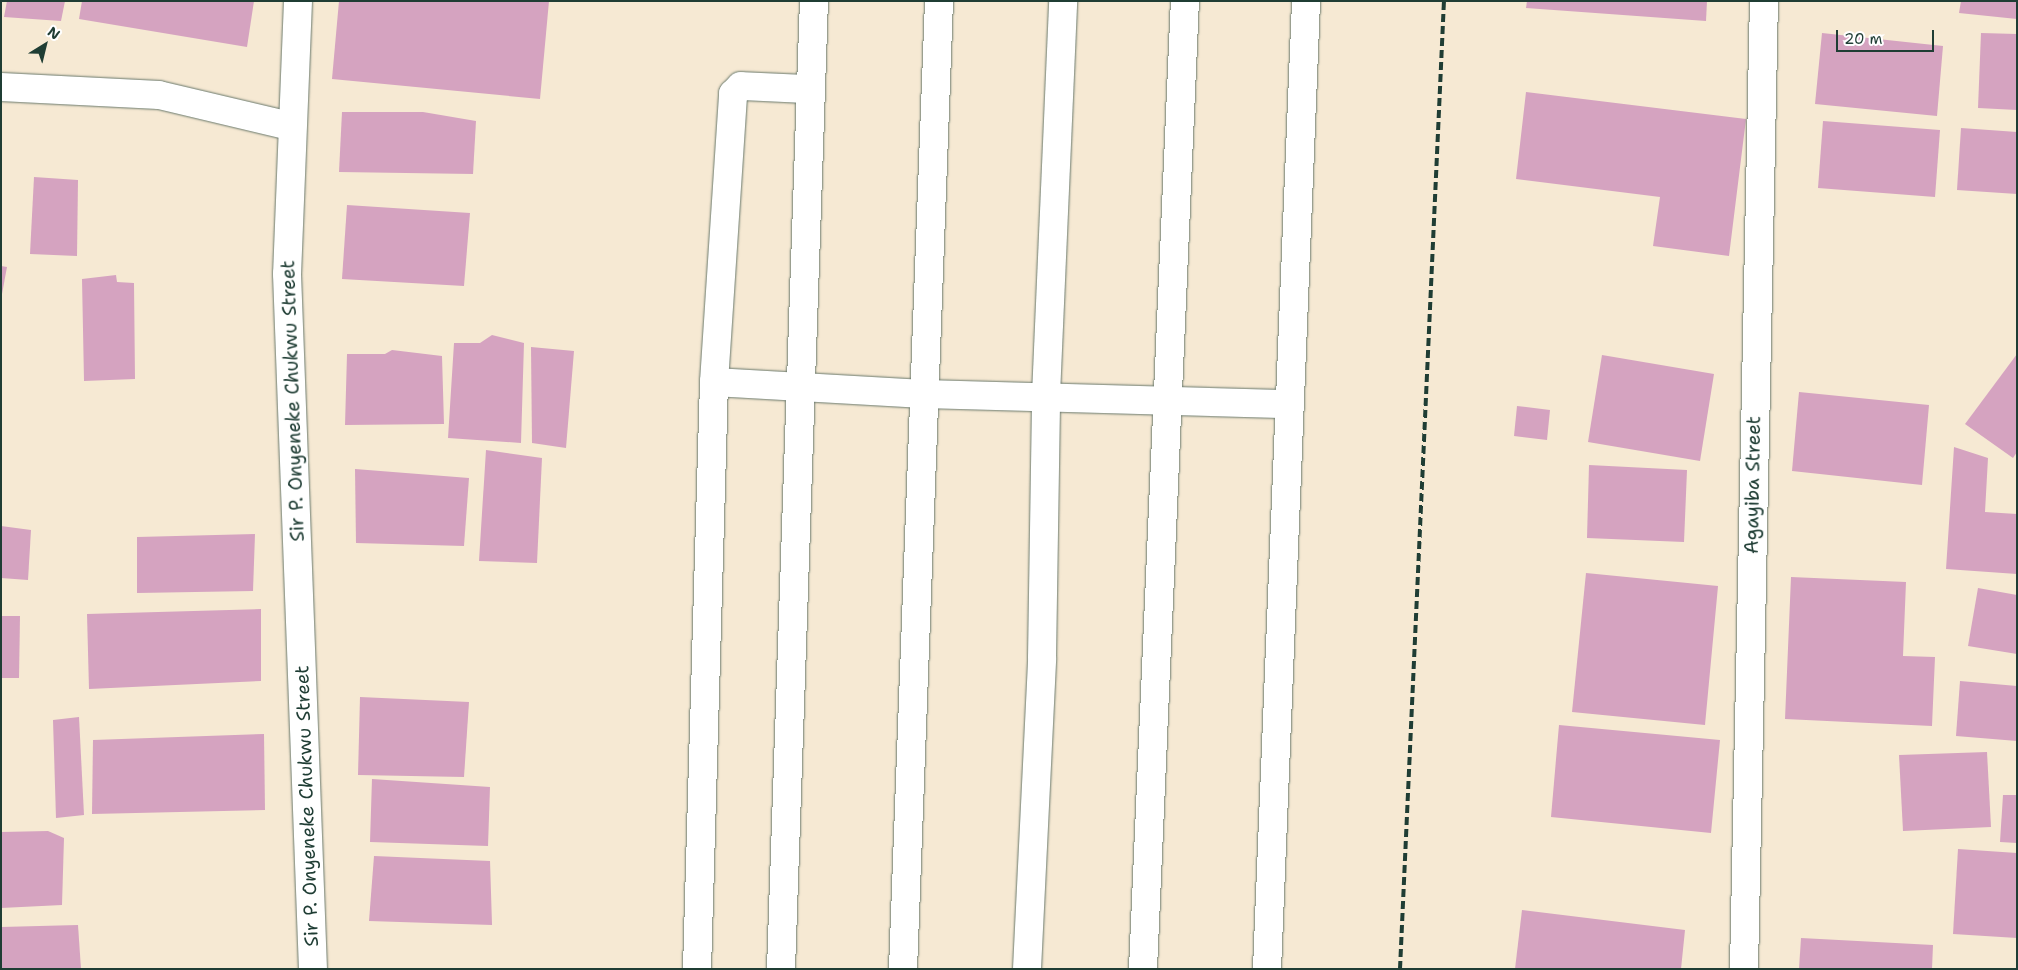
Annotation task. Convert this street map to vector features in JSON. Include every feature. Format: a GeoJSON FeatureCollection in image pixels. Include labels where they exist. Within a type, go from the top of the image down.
{"type":"FeatureCollection","features":[{"type":"Feature","properties":{"kind":"street","name":"Sir P. Onyeneke Chukwu Street"},"geometry":{"type":"LineString","coordinates":[[298,1],[290,126],[287,274],[314,969]]}},
{"type":"Feature","properties":{"kind":"street"},"geometry":{"type":"LineString","coordinates":[[782,969],[808,89],[814,1]]}},
{"type":"Feature","properties":{"kind":"street"},"geometry":{"type":"LineString","coordinates":[[903,969],[939,1]]}},
{"type":"Feature","properties":{"kind":"street"},"geometry":{"type":"LineString","coordinates":[[1027,969],[1042,658],[1046,394],[1063,1]]}},
{"type":"Feature","properties":{"kind":"street"},"geometry":{"type":"LineString","coordinates":[[1143,969],[1185,1]]}},
{"type":"Feature","properties":{"kind":"street"},"geometry":{"type":"LineString","coordinates":[[1267,969],[1306,1]]}},
{"type":"Feature","properties":{"kind":"street","name":"Agayiba Street"},"geometry":{"type":"LineString","coordinates":[[1744,969],[1764,1]]}},
{"type":"Feature","properties":{"kind":"street"},"geometry":{"type":"LineString","coordinates":[[697,969],[714,382],[732,94],[741,86],[808,89]]}},
{"type":"Feature","properties":{"kind":"street"},"geometry":{"type":"LineString","coordinates":[[1,87],[159,95],[290,126]]}},
{"type":"Feature","properties":{"kind":"street"},"geometry":{"type":"LineString","coordinates":[[714,382],[924,394],[1046,394],[1168,401],[1290,404]]}},
{"type":"Feature","properties":{"kind":"building"},"geometry":{"type":"Polygon","coordinates":[[[7,1],[65,1],[61,21],[4,17],[7,1]]]}},
{"type":"Feature","properties":{"kind":"building"},"geometry":{"type":"Polygon","coordinates":[[[82,1],[254,1],[247,47],[79,19],[82,1]]]}},
{"type":"Feature","properties":{"kind":"building"},"geometry":{"type":"Polygon","coordinates":[[[339,1],[549,1],[540,99],[332,79],[339,1]]]}},
{"type":"Feature","properties":{"kind":"building"},"geometry":{"type":"Polygon","coordinates":[[[1527,1],[1707,1],[1706,21],[1526,8],[1527,1]]]}},
{"type":"Feature","properties":{"kind":"building"},"geometry":{"type":"Polygon","coordinates":[[[1961,1],[2017,1],[2017,19],[1959,13],[1961,1]]]}},
{"type":"Feature","properties":{"kind":"building"},"geometry":{"type":"Polygon","coordinates":[[[1822,33],[1943,46],[1937,116],[1815,104],[1822,33]]]}},
{"type":"Feature","properties":{"kind":"building"},"geometry":{"type":"Polygon","coordinates":[[[1981,33],[2017,34],[2017,110],[1978,108],[1981,33]]]}},
{"type":"Feature","properties":{"kind":"building"},"geometry":{"type":"Polygon","coordinates":[[[1526,92],[1746,119],[1729,256],[1653,246],[1660,197],[1516,179],[1526,92]]]}},
{"type":"Feature","properties":{"kind":"building"},"geometry":{"type":"Polygon","coordinates":[[[342,112],[423,112],[476,121],[473,174],[339,172],[342,112]]]}},
{"type":"Feature","properties":{"kind":"building"},"geometry":{"type":"Polygon","coordinates":[[[1823,121],[1940,130],[1935,197],[1818,188],[1823,121]]]}},
{"type":"Feature","properties":{"kind":"building"},"geometry":{"type":"Polygon","coordinates":[[[1961,128],[2017,132],[2017,194],[1957,190],[1961,128]]]}},
{"type":"Feature","properties":{"kind":"building"},"geometry":{"type":"Polygon","coordinates":[[[34,177],[78,180],[77,256],[30,254],[34,177]]]}},
{"type":"Feature","properties":{"kind":"building"},"geometry":{"type":"Polygon","coordinates":[[[347,205],[470,213],[464,286],[342,279],[347,205]]]}},
{"type":"Feature","properties":{"kind":"building"},"geometry":{"type":"Polygon","coordinates":[[[1,266],[7,267],[2,294],[1,294],[1,266]]]}},
{"type":"Feature","properties":{"kind":"building"},"geometry":{"type":"Polygon","coordinates":[[[116,275],[117,282],[134,283],[135,379],[84,381],[82,279],[116,275]]]}},
{"type":"Feature","properties":{"kind":"building"},"geometry":{"type":"Polygon","coordinates":[[[492,335],[524,343],[521,443],[448,438],[454,343],[480,343],[492,335]]]}},
{"type":"Feature","properties":{"kind":"building"},"geometry":{"type":"Polygon","coordinates":[[[531,347],[574,351],[566,448],[532,443],[531,347]]]}},
{"type":"Feature","properties":{"kind":"building"},"geometry":{"type":"Polygon","coordinates":[[[392,350],[442,356],[444,424],[345,425],[347,354],[385,354],[392,350]]]}},
{"type":"Feature","properties":{"kind":"building"},"geometry":{"type":"Polygon","coordinates":[[[2017,354],[2017,452],[2013,458],[1965,424],[2017,354]]]}},
{"type":"Feature","properties":{"kind":"building"},"geometry":{"type":"Polygon","coordinates":[[[1602,355],[1714,374],[1700,461],[1588,442],[1602,355]]]}},
{"type":"Feature","properties":{"kind":"building"},"geometry":{"type":"Polygon","coordinates":[[[1799,392],[1929,405],[1922,485],[1792,471],[1799,392]]]}},
{"type":"Feature","properties":{"kind":"building"},"geometry":{"type":"Polygon","coordinates":[[[1517,406],[1550,410],[1547,440],[1514,436],[1517,406]]]}},
{"type":"Feature","properties":{"kind":"building"},"geometry":{"type":"Polygon","coordinates":[[[1954,447],[1988,458],[1985,512],[2017,514],[2017,574],[1946,569],[1954,447]]]}},
{"type":"Feature","properties":{"kind":"building"},"geometry":{"type":"Polygon","coordinates":[[[486,450],[542,458],[537,563],[479,561],[486,450]]]}},
{"type":"Feature","properties":{"kind":"building"},"geometry":{"type":"Polygon","coordinates":[[[1589,465],[1687,470],[1684,542],[1587,538],[1589,465]]]}},
{"type":"Feature","properties":{"kind":"building"},"geometry":{"type":"Polygon","coordinates":[[[355,469],[469,478],[464,546],[356,543],[355,469]]]}},
{"type":"Feature","properties":{"kind":"building"},"geometry":{"type":"Polygon","coordinates":[[[1,526],[31,530],[28,580],[1,578],[1,526]]]}},
{"type":"Feature","properties":{"kind":"building"},"geometry":{"type":"Polygon","coordinates":[[[255,534],[253,591],[137,593],[137,537],[255,534]]]}},
{"type":"Feature","properties":{"kind":"building"},"geometry":{"type":"Polygon","coordinates":[[[1586,573],[1718,586],[1705,725],[1572,712],[1586,573]]]}},
{"type":"Feature","properties":{"kind":"building"},"geometry":{"type":"Polygon","coordinates":[[[1791,577],[1906,582],[1903,656],[1935,657],[1932,726],[1785,719],[1791,577]]]}},
{"type":"Feature","properties":{"kind":"building"},"geometry":{"type":"Polygon","coordinates":[[[1978,588],[2017,595],[2017,654],[1968,646],[1978,588]]]}},
{"type":"Feature","properties":{"kind":"building"},"geometry":{"type":"Polygon","coordinates":[[[261,609],[261,681],[89,689],[87,614],[261,609]]]}},
{"type":"Feature","properties":{"kind":"building"},"geometry":{"type":"Polygon","coordinates":[[[1,616],[20,616],[19,678],[1,678],[1,616]]]}},
{"type":"Feature","properties":{"kind":"building"},"geometry":{"type":"Polygon","coordinates":[[[1960,681],[2017,686],[2017,741],[1956,736],[1960,681]]]}},
{"type":"Feature","properties":{"kind":"building"},"geometry":{"type":"Polygon","coordinates":[[[360,697],[469,702],[464,777],[358,775],[360,697]]]}},
{"type":"Feature","properties":{"kind":"building"},"geometry":{"type":"Polygon","coordinates":[[[79,717],[84,815],[56,818],[53,720],[79,717]]]}},
{"type":"Feature","properties":{"kind":"building"},"geometry":{"type":"Polygon","coordinates":[[[1559,725],[1720,740],[1711,833],[1551,817],[1559,725]]]}},
{"type":"Feature","properties":{"kind":"building"},"geometry":{"type":"Polygon","coordinates":[[[264,734],[265,810],[92,814],[93,740],[264,734]]]}},
{"type":"Feature","properties":{"kind":"building"},"geometry":{"type":"Polygon","coordinates":[[[1987,752],[1991,827],[1903,831],[1899,755],[1987,752]]]}},
{"type":"Feature","properties":{"kind":"building"},"geometry":{"type":"Polygon","coordinates":[[[372,779],[490,787],[488,846],[370,842],[372,779]]]}},
{"type":"Feature","properties":{"kind":"building"},"geometry":{"type":"Polygon","coordinates":[[[2003,795],[2017,795],[2017,843],[2000,842],[2003,795]]]}},
{"type":"Feature","properties":{"kind":"building"},"geometry":{"type":"Polygon","coordinates":[[[48,831],[64,838],[62,905],[1,908],[1,832],[48,831]]]}},
{"type":"Feature","properties":{"kind":"building"},"geometry":{"type":"Polygon","coordinates":[[[1958,849],[2017,853],[2017,938],[1953,934],[1958,849]]]}},
{"type":"Feature","properties":{"kind":"building"},"geometry":{"type":"Polygon","coordinates":[[[374,856],[490,861],[492,925],[369,921],[374,856]]]}},
{"type":"Feature","properties":{"kind":"building"},"geometry":{"type":"Polygon","coordinates":[[[1522,910],[1685,930],[1681,969],[1515,969],[1522,910]]]}},
{"type":"Feature","properties":{"kind":"building"},"geometry":{"type":"Polygon","coordinates":[[[78,925],[81,969],[1,969],[1,927],[78,925]]]}},
{"type":"Feature","properties":{"kind":"building"},"geometry":{"type":"Polygon","coordinates":[[[1801,938],[1933,945],[1932,969],[1799,969],[1801,938]]]}},
{"type":"Feature","properties":{"kind":"railway"},"geometry":{"type":"LineString","coordinates":[[1400,969],[1444,1]]}}]}
